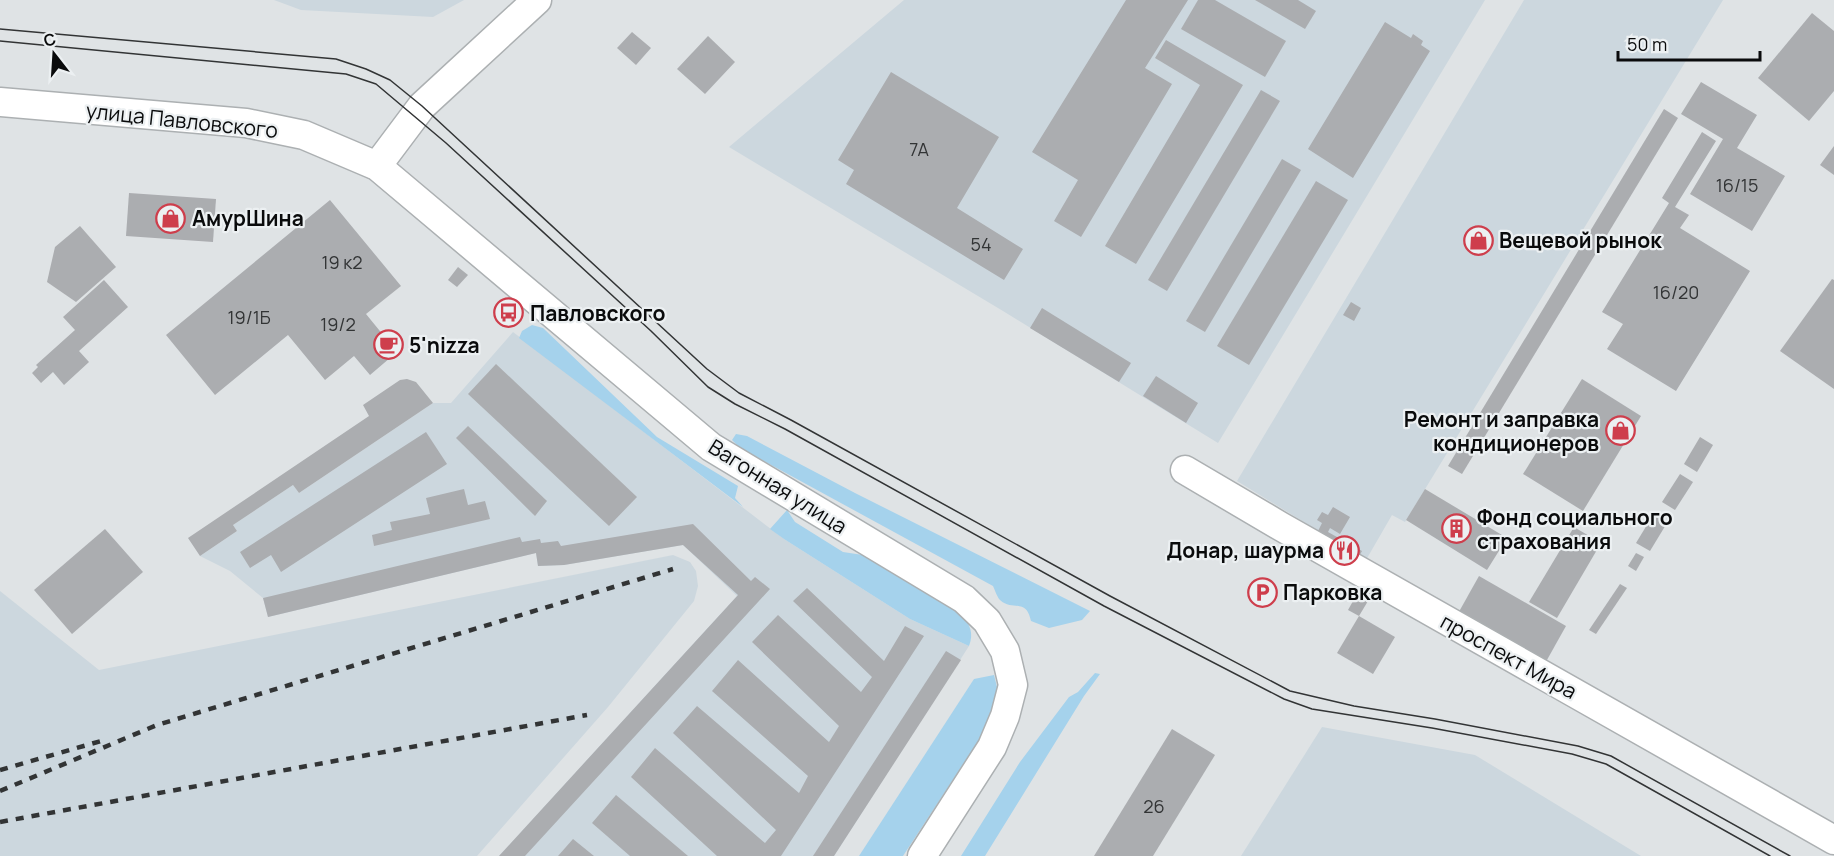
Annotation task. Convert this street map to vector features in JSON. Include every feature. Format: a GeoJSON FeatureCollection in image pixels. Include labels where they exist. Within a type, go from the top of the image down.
{"type":"FeatureCollection","features":[{"type":"Feature","properties":{"kind":"street"},"geometry":{"type":"LineString","coordinates":[[377,166],[422,106],[537,0]]}},
{"type":"Feature","properties":{"kind":"street","name":"улица Павловского"},"geometry":{"type":"LineString","coordinates":[[0,102],[246,123],[304,135],[377,166]]}},
{"type":"Feature","properties":{"kind":"street","name":"Вагонная улица"},"geometry":{"type":"LineString","coordinates":[[377,166],[711,447],[964,599],[987,621],[1005,651],[1013,685],[1005,716],[992,747],[922,856]]}},
{"type":"Feature","properties":{"kind":"street","name":"проспект Мира"},"geometry":{"type":"LineString","coordinates":[[1185,470],[1834,840]]}},
{"type":"Feature","properties":{"kind":"shaded area"},"geometry":{"type":"Polygon","coordinates":[[[274,0],[464,0],[433,17],[301,10],[274,0]]]}},
{"type":"Feature","properties":{"kind":"shaded area"},"geometry":{"type":"Polygon","coordinates":[[[904,0],[1485,0],[1218,443],[729,147],[904,0]]]}},
{"type":"Feature","properties":{"kind":"shaded area","name":"Вещевой рынок"},"geometry":{"type":"Polygon","coordinates":[[[1524,0],[1723,0],[1405,522],[1392,515],[1366,560],[1237,481],[1524,0]]]}},
{"type":"Feature","properties":{"kind":"shaded area"},"geometry":{"type":"Polygon","coordinates":[[[532,325],[543,328],[657,437],[738,486],[735,498],[743,507],[519,338],[522,331],[532,325]]]}},
{"type":"Feature","properties":{"kind":"shaded area"},"geometry":{"type":"Polygon","coordinates":[[[513,332],[784,539],[910,619],[969,646],[834,856],[499,856],[737,596],[683,545],[564,565],[538,566],[536,553],[268,617],[263,598],[230,571],[200,556],[237,531],[233,525],[293,485],[299,493],[433,403],[451,403],[513,332]]]}},
{"type":"Feature","properties":{"kind":"shaded area"},"geometry":{"type":"Polygon","coordinates":[[[736,434],[747,436],[1090,611],[1082,620],[1049,628],[1031,621],[1026,609],[1000,600],[993,586],[740,448],[732,440],[736,434]]]}},
{"type":"Feature","properties":{"kind":"shaded area"},"geometry":{"type":"Polygon","coordinates":[[[787,510],[795,522],[843,552],[876,557],[963,615],[970,630],[969,646],[910,619],[770,529],[787,510]]]}},
{"type":"Feature","properties":{"kind":"shaded area"},"geometry":{"type":"Polygon","coordinates":[[[673,555],[690,562],[696,571],[698,586],[694,601],[608,707],[477,856],[0,856],[0,591],[99,670],[673,555]]]}},
{"type":"Feature","properties":{"kind":"shaded area"},"geometry":{"type":"Polygon","coordinates":[[[1095,673],[1100,674],[985,856],[961,856],[1020,762],[1069,697],[1078,692],[1095,673]]]}},
{"type":"Feature","properties":{"kind":"shaded area"},"geometry":{"type":"Polygon","coordinates":[[[994,675],[997,687],[994,705],[983,734],[903,856],[859,856],[974,679],[994,675]]]}},
{"type":"Feature","properties":{"kind":"shaded area"},"geometry":{"type":"Polygon","coordinates":[[[1322,727],[1475,755],[1641,856],[1241,856],[1322,727]]]}},
{"type":"Feature","properties":{"kind":"building"},"geometry":{"type":"Polygon","coordinates":[[[1126,0],[1188,0],[1145,68],[1172,84],[1081,237],[1054,221],[1078,180],[1032,152],[1126,0]]]}},
{"type":"Feature","properties":{"kind":"building"},"geometry":{"type":"Polygon","coordinates":[[[1198,0],[1215,0],[1286,41],[1265,77],[1181,29],[1198,0]]]}},
{"type":"Feature","properties":{"kind":"building"},"geometry":{"type":"Polygon","coordinates":[[[1255,0],[1298,0],[1316,11],[1305,29],[1255,0]]]}},
{"type":"Feature","properties":{"kind":"building"},"geometry":{"type":"Polygon","coordinates":[[[1812,13],[1834,31],[1834,91],[1809,121],[1758,78],[1812,13]]]}},
{"type":"Feature","properties":{"kind":"building"},"geometry":{"type":"Polygon","coordinates":[[[1385,22],[1411,38],[1413,34],[1423,41],[1421,45],[1430,51],[1353,178],[1308,149],[1385,22]]]}},
{"type":"Feature","properties":{"kind":"building"},"geometry":{"type":"Polygon","coordinates":[[[632,32],[651,48],[636,65],[617,48],[632,32]]]}},
{"type":"Feature","properties":{"kind":"building"},"geometry":{"type":"Polygon","coordinates":[[[708,36],[735,62],[705,94],[677,69],[708,36]]]}},
{"type":"Feature","properties":{"kind":"building"},"geometry":{"type":"Polygon","coordinates":[[[1166,40],[1243,85],[1136,264],[1105,246],[1200,85],[1155,58],[1166,40]]]}},
{"type":"Feature","properties":{"kind":"building"},"geometry":{"type":"Polygon","coordinates":[[[891,72],[999,137],[957,208],[1023,249],[1004,280],[846,184],[854,170],[838,160],[891,72]]]}},
{"type":"Feature","properties":{"kind":"building"},"geometry":{"type":"Polygon","coordinates":[[[1701,82],[1757,115],[1737,148],[1785,176],[1752,231],[1690,194],[1723,139],[1681,114],[1701,82]]]}},
{"type":"Feature","properties":{"kind":"building"},"geometry":{"type":"Polygon","coordinates":[[[1261,90],[1280,101],[1167,291],[1148,280],[1261,90]]]}},
{"type":"Feature","properties":{"kind":"building"},"geometry":{"type":"Polygon","coordinates":[[[1664,109],[1678,118],[1462,474],[1448,466],[1664,109]]]}},
{"type":"Feature","properties":{"kind":"building"},"geometry":{"type":"Polygon","coordinates":[[[1702,132],[1716,141],[1675,207],[1689,215],[1680,228],[1750,271],[1676,391],[1607,349],[1623,324],[1602,312],[1669,203],[1662,198],[1702,132]]]}},
{"type":"Feature","properties":{"kind":"building"},"geometry":{"type":"Polygon","coordinates":[[[1834,146],[1834,175],[1820,165],[1834,146]]]}},
{"type":"Feature","properties":{"kind":"building"},"geometry":{"type":"Polygon","coordinates":[[[1282,159],[1301,170],[1205,332],[1186,321],[1282,159]]]}},
{"type":"Feature","properties":{"kind":"building"},"geometry":{"type":"Polygon","coordinates":[[[1316,181],[1348,200],[1249,365],[1217,346],[1316,181]]]}},
{"type":"Feature","properties":{"kind":"building","name":"АмурШина"},"geometry":{"type":"Polygon","coordinates":[[[129,193],[216,199],[213,242],[126,236],[129,193]]]}},
{"type":"Feature","properties":{"kind":"building"},"geometry":{"type":"Polygon","coordinates":[[[330,200],[401,286],[366,314],[397,352],[370,375],[354,356],[325,380],[288,335],[215,395],[166,335],[330,200]]]}},
{"type":"Feature","properties":{"kind":"building"},"geometry":{"type":"Polygon","coordinates":[[[80,226],[116,267],[76,302],[47,282],[55,247],[80,226]]]}},
{"type":"Feature","properties":{"kind":"building"},"geometry":{"type":"Polygon","coordinates":[[[458,267],[468,275],[457,287],[448,280],[458,267]]]}},
{"type":"Feature","properties":{"kind":"building"},"geometry":{"type":"Polygon","coordinates":[[[1832,279],[1834,280],[1834,389],[1780,351],[1832,279]]]}},
{"type":"Feature","properties":{"kind":"building"},"geometry":{"type":"Polygon","coordinates":[[[104,280],[128,307],[79,351],[89,362],[64,385],[53,372],[41,383],[32,373],[38,367],[36,365],[75,330],[63,317],[104,280]]]}},
{"type":"Feature","properties":{"kind":"building"},"geometry":{"type":"Polygon","coordinates":[[[1351,302],[1361,308],[1354,321],[1343,315],[1351,302]]]}},
{"type":"Feature","properties":{"kind":"building"},"geometry":{"type":"Polygon","coordinates":[[[1042,308],[1131,363],[1119,382],[1030,328],[1042,308]]]}},
{"type":"Feature","properties":{"kind":"building"},"geometry":{"type":"Polygon","coordinates":[[[496,364],[637,497],[609,526],[468,394],[496,364]]]}},
{"type":"Feature","properties":{"kind":"building"},"geometry":{"type":"Polygon","coordinates":[[[1156,376],[1198,403],[1186,423],[1143,396],[1156,376]]]}},
{"type":"Feature","properties":{"kind":"building"},"geometry":{"type":"Polygon","coordinates":[[[407,379],[416,382],[433,403],[299,493],[293,485],[233,525],[237,531],[200,556],[188,538],[369,416],[363,405],[400,380],[407,379]]]}},
{"type":"Feature","properties":{"kind":"building"},"geometry":{"type":"Polygon","coordinates":[[[1582,379],[1641,416],[1583,511],[1523,474],[1582,379]]]}},
{"type":"Feature","properties":{"kind":"building"},"geometry":{"type":"Polygon","coordinates":[[[468,426],[547,501],[535,516],[456,438],[468,426]]]}},
{"type":"Feature","properties":{"kind":"building"},"geometry":{"type":"Polygon","coordinates":[[[426,432],[447,464],[281,572],[271,555],[250,568],[240,552],[426,432]]]}},
{"type":"Feature","properties":{"kind":"building"},"geometry":{"type":"Polygon","coordinates":[[[1700,437],[1713,445],[1697,472],[1684,464],[1700,437]]]}},
{"type":"Feature","properties":{"kind":"building"},"geometry":{"type":"Polygon","coordinates":[[[1680,474],[1693,482],[1675,510],[1662,502],[1680,474]]]}},
{"type":"Feature","properties":{"kind":"building"},"geometry":{"type":"Polygon","coordinates":[[[464,489],[468,505],[485,501],[490,519],[374,546],[372,535],[392,530],[390,522],[430,514],[426,498],[464,489]]]}},
{"type":"Feature","properties":{"kind":"building","name":"Фонд социального страхования"},"geometry":{"type":"Polygon","coordinates":[[[1425,489],[1507,538],[1487,570],[1406,520],[1425,489]]]}},
{"type":"Feature","properties":{"kind":"building"},"geometry":{"type":"Polygon","coordinates":[[[1333,507],[1350,517],[1340,534],[1330,528],[1328,532],[1362,551],[1357,560],[1316,535],[1322,523],[1317,520],[1322,512],[1328,515],[1333,507]]]}},
{"type":"Feature","properties":{"kind":"building"},"geometry":{"type":"Polygon","coordinates":[[[1653,515],[1667,523],[1650,551],[1636,543],[1653,515]]]}},
{"type":"Feature","properties":{"kind":"building"},"geometry":{"type":"Polygon","coordinates":[[[693,524],[751,581],[755,577],[770,589],[525,856],[499,856],[738,595],[683,545],[564,565],[538,566],[536,553],[268,617],[263,598],[520,537],[522,542],[540,539],[541,543],[558,541],[561,546],[693,524]]]}},
{"type":"Feature","properties":{"kind":"building"},"geometry":{"type":"Polygon","coordinates":[[[1574,527],[1601,543],[1557,618],[1529,602],[1574,527]]]}},
{"type":"Feature","properties":{"kind":"building"},"geometry":{"type":"Polygon","coordinates":[[[105,529],[143,572],[72,634],[34,590],[105,529]]]}},
{"type":"Feature","properties":{"kind":"building"},"geometry":{"type":"Polygon","coordinates":[[[1636,553],[1644,557],[1636,571],[1628,566],[1636,553]]]}},
{"type":"Feature","properties":{"kind":"building"},"geometry":{"type":"Polygon","coordinates":[[[1479,576],[1566,626],[1543,667],[1456,617],[1479,576]]]}},
{"type":"Feature","properties":{"kind":"building"},"geometry":{"type":"Polygon","coordinates":[[[1620,584],[1627,588],[1596,634],[1589,630],[1620,584]]]}},
{"type":"Feature","properties":{"kind":"building"},"geometry":{"type":"Polygon","coordinates":[[[807,588],[884,661],[905,626],[924,636],[781,856],[717,856],[631,777],[655,748],[765,843],[776,830],[673,733],[697,706],[799,793],[808,776],[712,691],[738,660],[829,742],[839,726],[752,642],[778,615],[861,692],[872,677],[793,601],[807,588]]]}},
{"type":"Feature","properties":{"kind":"building"},"geometry":{"type":"Polygon","coordinates":[[[1357,594],[1368,601],[1359,616],[1348,610],[1357,594]]]}},
{"type":"Feature","properties":{"kind":"building"},"geometry":{"type":"Polygon","coordinates":[[[1359,616],[1395,637],[1373,674],[1337,653],[1359,616]]]}},
{"type":"Feature","properties":{"kind":"building"},"geometry":{"type":"Polygon","coordinates":[[[946,651],[961,660],[834,856],[813,856],[946,651]]]}},
{"type":"Feature","properties":{"kind":"building"},"geometry":{"type":"Polygon","coordinates":[[[1172,729],[1215,755],[1153,856],[1094,856],[1172,729]]]}},
{"type":"Feature","properties":{"kind":"building"},"geometry":{"type":"Polygon","coordinates":[[[616,795],[688,856],[630,856],[592,823],[616,795]]]}},
{"type":"Feature","properties":{"kind":"building"},"geometry":{"type":"Polygon","coordinates":[[[573,839],[594,856],[558,856],[573,839]]]}},
{"type":"Feature","properties":{"kind":"tram line"},"geometry":{"type":"LineString","coordinates":[[0,29],[336,59],[390,80],[422,106],[707,369],[739,393],[1110,596],[1290,691],[1354,706],[1578,746],[1611,756],[1790,856]]}},
{"type":"Feature","properties":{"kind":"tram line"},"geometry":{"type":"LineString","coordinates":[[0,41],[346,74],[376,84],[446,143],[651,331],[708,387],[735,404],[785,429],[1104,606],[1284,699],[1312,709],[1572,754],[1606,764],[1770,856]]}},
{"type":"Feature","properties":{"kind":"railway"},"geometry":{"type":"LineString","coordinates":[[0,791],[157,725],[673,569]]}},
{"type":"Feature","properties":{"kind":"railway"},"geometry":{"type":"LineString","coordinates":[[0,822],[587,715]]}},
{"type":"Feature","properties":{"kind":"railway"},"geometry":{"type":"LineString","coordinates":[[0,770],[101,741]]}},
{"type":"Feature","properties":{"kind":"place","name":"АмурШина"},"geometry":{"type":"Point","coordinates":[171,218]}},
{"type":"Feature","properties":{"kind":"place","name":"Вещевой рынок"},"geometry":{"type":"Point","coordinates":[1478,240]}},
{"type":"Feature","properties":{"kind":"place","name":"Павловского"},"geometry":{"type":"Point","coordinates":[509,313]}},
{"type":"Feature","properties":{"kind":"place","name":"5'nizza"},"geometry":{"type":"Point","coordinates":[388,345]}},
{"type":"Feature","properties":{"kind":"place","name":"Ремонт и заправка кондиционеров"},"geometry":{"type":"Point","coordinates":[1620,431]}},
{"type":"Feature","properties":{"kind":"place","name":"Фонд социального страхования"},"geometry":{"type":"Point","coordinates":[1456,529]}},
{"type":"Feature","properties":{"kind":"place","name":"Донар, шаурма"},"geometry":{"type":"Point","coordinates":[1345,550]}},
{"type":"Feature","properties":{"kind":"place","name":"Парковка"},"geometry":{"type":"Point","coordinates":[1262,592]}}]}
